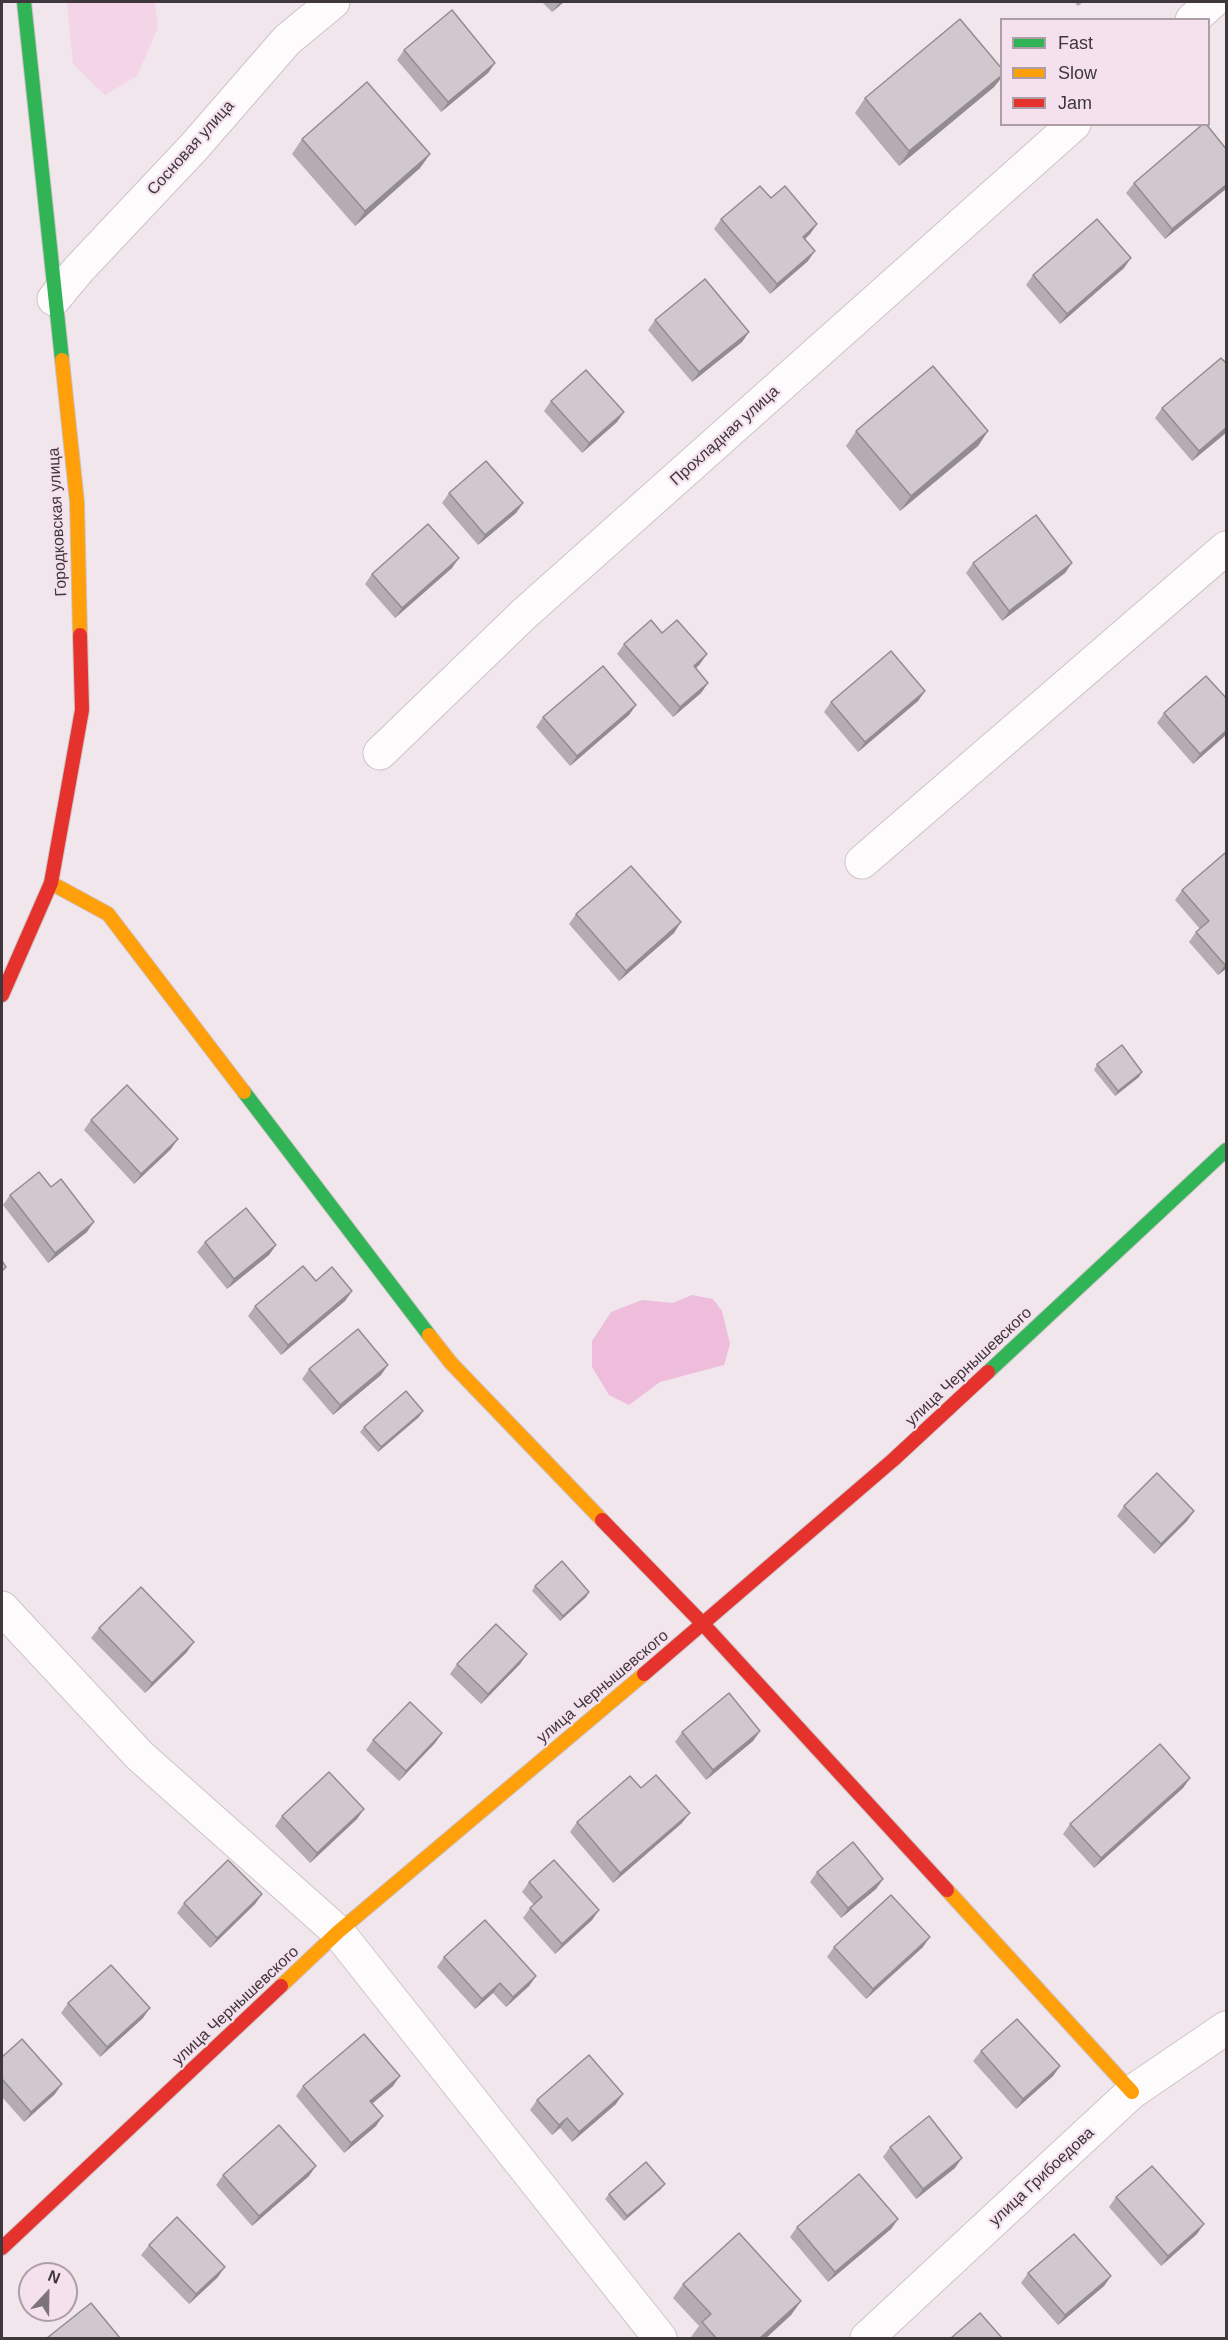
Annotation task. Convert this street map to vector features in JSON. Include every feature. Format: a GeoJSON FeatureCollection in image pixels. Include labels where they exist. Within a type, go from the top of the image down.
{"type":"FeatureCollection","features":[{"type":"Feature","properties":{"kind":"street","name":"Городковская улица"},"geometry":{"type":"LineString","coordinates":[[2,994],[51,883],[82,710],[77,502],[24,2]]}},
{"type":"Feature","properties":{"kind":"street","name":"Сосновая улица"},"geometry":{"type":"LineString","coordinates":[[54,299],[79,269],[194,147],[287,40],[333,2]]}},
{"type":"Feature","properties":{"kind":"street"},"geometry":{"type":"LineString","coordinates":[[1194,18],[1212,2]]}},
{"type":"Feature","properties":{"kind":"street","name":"Прохладная улица"},"geometry":{"type":"LineString","coordinates":[[380,753],[524,614],[1072,126]]}},
{"type":"Feature","properties":{"kind":"street"},"geometry":{"type":"LineString","coordinates":[[862,862],[1227,548]]}},
{"type":"Feature","properties":{"kind":"street"},"geometry":{"type":"LineString","coordinates":[[51,883],[108,914],[451,1363],[703,1624],[1132,2092]]}},
{"type":"Feature","properties":{"kind":"street","name":"улица Чернышевского"},"geometry":{"type":"LineString","coordinates":[[2,2248],[338,1932],[703,1624],[893,1460],[1227,1150]]}},
{"type":"Feature","properties":{"kind":"street"},"geometry":{"type":"LineString","coordinates":[[2,1608],[140,1756],[338,1932],[660,2338]]}},
{"type":"Feature","properties":{"kind":"street","name":"улица Грибоедова"},"geometry":{"type":"LineString","coordinates":[[867,2338],[1132,2092],[1227,2028]]}},
{"type":"Feature","properties":{"kind":"shaded area"},"geometry":{"type":"Polygon","coordinates":[[[67,2],[155,2],[158,28],[137,76],[105,95],[73,64],[67,2]]]}},
{"type":"Feature","properties":{"kind":"shaded area"},"geometry":{"type":"Polygon","coordinates":[[[692,1295],[713,1299],[722,1311],[730,1344],[724,1365],[660,1382],[629,1405],[609,1395],[592,1367],[592,1341],[611,1312],[642,1300],[673,1303],[692,1295]]]}},
{"type":"Feature","properties":{"kind":"building"},"geometry":{"type":"Polygon","coordinates":[[[452,10],[495,63],[448,102],[404,50],[452,10]]]}},
{"type":"Feature","properties":{"kind":"building"},"geometry":{"type":"Polygon","coordinates":[[[960,19],[1000,67],[1000,77],[909,151],[865,98],[960,19]]]}},
{"type":"Feature","properties":{"kind":"building"},"geometry":{"type":"Polygon","coordinates":[[[367,82],[430,154],[365,211],[302,139],[367,82]]]}},
{"type":"Feature","properties":{"kind":"building"},"geometry":{"type":"Polygon","coordinates":[[[1201,126],[1208,126],[1227,150],[1227,184],[1172,229],[1134,183],[1201,126]]]}},
{"type":"Feature","properties":{"kind":"building"},"geometry":{"type":"Polygon","coordinates":[[[760,186],[771,198],[785,186],[817,224],[803,237],[815,251],[777,284],[721,219],[760,186]]]}},
{"type":"Feature","properties":{"kind":"building"},"geometry":{"type":"Polygon","coordinates":[[[1097,219],[1131,258],[1067,314],[1033,275],[1097,219]]]}},
{"type":"Feature","properties":{"kind":"building"},"geometry":{"type":"Polygon","coordinates":[[[705,279],[749,332],[699,372],[655,320],[705,279]]]}},
{"type":"Feature","properties":{"kind":"building"},"geometry":{"type":"Polygon","coordinates":[[[1221,358],[1227,364],[1227,427],[1199,451],[1162,408],[1221,358]]]}},
{"type":"Feature","properties":{"kind":"building"},"geometry":{"type":"Polygon","coordinates":[[[933,366],[988,431],[911,496],[856,431],[933,366]]]}},
{"type":"Feature","properties":{"kind":"building"},"geometry":{"type":"Polygon","coordinates":[[[586,370],[624,412],[589,443],[551,401],[586,370]]]}},
{"type":"Feature","properties":{"kind":"building"},"geometry":{"type":"Polygon","coordinates":[[[486,461],[523,503],[485,535],[449,493],[486,461]]]}},
{"type":"Feature","properties":{"kind":"building"},"geometry":{"type":"Polygon","coordinates":[[[1036,515],[1072,563],[1009,611],[973,563],[1036,515]]]}},
{"type":"Feature","properties":{"kind":"building"},"geometry":{"type":"Polygon","coordinates":[[[428,524],[459,558],[402,608],[372,574],[428,524]]]}},
{"type":"Feature","properties":{"kind":"building"},"geometry":{"type":"Polygon","coordinates":[[[651,620],[662,633],[677,620],[707,654],[694,666],[708,683],[680,707],[624,644],[651,620]]]}},
{"type":"Feature","properties":{"kind":"building"},"geometry":{"type":"Polygon","coordinates":[[[891,651],[925,691],[865,742],[831,702],[891,651]]]}},
{"type":"Feature","properties":{"kind":"building"},"geometry":{"type":"Polygon","coordinates":[[[603,666],[636,705],[577,756],[543,717],[603,666]]]}},
{"type":"Feature","properties":{"kind":"building"},"geometry":{"type":"Polygon","coordinates":[[[1206,676],[1227,699],[1227,730],[1200,754],[1164,713],[1206,676]]]}},
{"type":"Feature","properties":{"kind":"building"},"geometry":{"type":"Polygon","coordinates":[[[1225,853],[1227,856],[1227,964],[1225,965],[1196,932],[1209,921],[1182,890],[1225,853]]]}},
{"type":"Feature","properties":{"kind":"building"},"geometry":{"type":"Polygon","coordinates":[[[631,866],[681,922],[626,971],[576,914],[631,866]]]}},
{"type":"Feature","properties":{"kind":"building"},"geometry":{"type":"Polygon","coordinates":[[[1122,1045],[1142,1072],[1118,1091],[1097,1064],[1122,1045]]]}},
{"type":"Feature","properties":{"kind":"building"},"geometry":{"type":"Polygon","coordinates":[[[127,1085],[178,1139],[141,1174],[91,1120],[127,1085]]]}},
{"type":"Feature","properties":{"kind":"building"},"geometry":{"type":"Polygon","coordinates":[[[39,1172],[51,1187],[61,1179],[94,1222],[55,1253],[10,1195],[39,1172]]]}},
{"type":"Feature","properties":{"kind":"building"},"geometry":{"type":"Polygon","coordinates":[[[246,1208],[276,1245],[234,1279],[205,1242],[246,1208]]]}},
{"type":"Feature","properties":{"kind":"building"},"geometry":{"type":"Polygon","coordinates":[[[303,1266],[316,1281],[332,1267],[352,1291],[288,1345],[255,1306],[303,1266]]]}},
{"type":"Feature","properties":{"kind":"building"},"geometry":{"type":"Polygon","coordinates":[[[358,1329],[388,1365],[340,1405],[309,1369],[358,1329]]]}},
{"type":"Feature","properties":{"kind":"building"},"geometry":{"type":"Polygon","coordinates":[[[406,1391],[423,1411],[381,1447],[364,1427],[406,1391]]]}},
{"type":"Feature","properties":{"kind":"building"},"geometry":{"type":"Polygon","coordinates":[[[1157,1473],[1194,1511],[1161,1544],[1124,1506],[1157,1473]]]}},
{"type":"Feature","properties":{"kind":"building"},"geometry":{"type":"Polygon","coordinates":[[[562,1561],[589,1592],[563,1616],[535,1586],[562,1561]]]}},
{"type":"Feature","properties":{"kind":"building"},"geometry":{"type":"Polygon","coordinates":[[[141,1587],[194,1642],[152,1683],[99,1628],[141,1587]]]}},
{"type":"Feature","properties":{"kind":"building"},"geometry":{"type":"Polygon","coordinates":[[[496,1624],[527,1654],[488,1694],[457,1664],[496,1624]]]}},
{"type":"Feature","properties":{"kind":"building"},"geometry":{"type":"Polygon","coordinates":[[[729,1693],[760,1731],[713,1770],[682,1732],[729,1693]]]}},
{"type":"Feature","properties":{"kind":"building"},"geometry":{"type":"Polygon","coordinates":[[[410,1702],[442,1733],[406,1771],[373,1740],[410,1702]]]}},
{"type":"Feature","properties":{"kind":"building"},"geometry":{"type":"Polygon","coordinates":[[[1160,1744],[1190,1778],[1101,1858],[1070,1824],[1160,1744]]]}},
{"type":"Feature","properties":{"kind":"building"},"geometry":{"type":"Polygon","coordinates":[[[329,1772],[364,1809],[317,1853],[282,1816],[329,1772]]]}},
{"type":"Feature","properties":{"kind":"building"},"geometry":{"type":"Polygon","coordinates":[[[656,1775],[690,1813],[620,1873],[577,1822],[630,1776],[641,1788],[656,1775]]]}},
{"type":"Feature","properties":{"kind":"building"},"geometry":{"type":"Polygon","coordinates":[[[853,1842],[883,1879],[848,1908],[817,1872],[853,1842]]]}},
{"type":"Feature","properties":{"kind":"building"},"geometry":{"type":"Polygon","coordinates":[[[228,1860],[262,1894],[217,1938],[184,1903],[228,1860]]]}},
{"type":"Feature","properties":{"kind":"building"},"geometry":{"type":"Polygon","coordinates":[[[554,1860],[599,1910],[562,1944],[530,1908],[542,1897],[529,1882],[554,1860]]]}},
{"type":"Feature","properties":{"kind":"building"},"geometry":{"type":"Polygon","coordinates":[[[891,1895],[930,1937],[873,1989],[834,1947],[891,1895]]]}},
{"type":"Feature","properties":{"kind":"building"},"geometry":{"type":"Polygon","coordinates":[[[485,1920],[536,1976],[513,1997],[500,1983],[482,1999],[444,1957],[485,1920]]]}},
{"type":"Feature","properties":{"kind":"building"},"geometry":{"type":"Polygon","coordinates":[[[111,1965],[150,2008],[107,2047],[68,2003],[111,1965]]]}},
{"type":"Feature","properties":{"kind":"building"},"geometry":{"type":"Polygon","coordinates":[[[1017,2019],[1060,2066],[1023,2099],[981,2051],[1017,2019]]]}},
{"type":"Feature","properties":{"kind":"building"},"geometry":{"type":"Polygon","coordinates":[[[364,2034],[400,2076],[370,2101],[383,2116],[351,2143],[303,2086],[364,2034]]]}},
{"type":"Feature","properties":{"kind":"building"},"geometry":{"type":"Polygon","coordinates":[[[22,2039],[62,2084],[31,2112],[2,2079],[2,2057],[22,2039]]]}},
{"type":"Feature","properties":{"kind":"building"},"geometry":{"type":"Polygon","coordinates":[[[589,2055],[623,2094],[579,2132],[567,2118],[559,2125],[537,2100],[589,2055]]]}},
{"type":"Feature","properties":{"kind":"building"},"geometry":{"type":"Polygon","coordinates":[[[929,2116],[962,2158],[923,2189],[890,2147],[929,2116]]]}},
{"type":"Feature","properties":{"kind":"building"},"geometry":{"type":"Polygon","coordinates":[[[279,2125],[316,2166],[259,2216],[223,2175],[279,2125]]]}},
{"type":"Feature","properties":{"kind":"building"},"geometry":{"type":"Polygon","coordinates":[[[646,2162],[665,2184],[627,2216],[609,2194],[646,2162]]]}},
{"type":"Feature","properties":{"kind":"building"},"geometry":{"type":"Polygon","coordinates":[[[1152,2166],[1204,2224],[1168,2256],[1116,2197],[1152,2166]]]}},
{"type":"Feature","properties":{"kind":"building"},"geometry":{"type":"Polygon","coordinates":[[[859,2174],[898,2219],[835,2272],[797,2227],[859,2174]]]}},
{"type":"Feature","properties":{"kind":"building"},"geometry":{"type":"Polygon","coordinates":[[[177,2217],[225,2267],[196,2294],[149,2245],[177,2217]]]}},
{"type":"Feature","properties":{"kind":"building"},"geometry":{"type":"Polygon","coordinates":[[[739,2233],[801,2301],[760,2338],[716,2338],[702,2322],[711,2314],[683,2284],[739,2233]]]}},
{"type":"Feature","properties":{"kind":"building"},"geometry":{"type":"Polygon","coordinates":[[[1074,2234],[1111,2276],[1065,2315],[1028,2273],[1074,2234]]]}},
{"type":"Feature","properties":{"kind":"building"},"geometry":{"type":"Polygon","coordinates":[[[91,2303],[120,2338],[47,2338],[67,2322],[78,2322],[78,2313],[91,2303]]]}},
{"type":"Feature","properties":{"kind":"building"},"geometry":{"type":"Polygon","coordinates":[[[980,2313],[1002,2338],[951,2338],[980,2313]]]}},
{"type":"Feature","properties":{"kind":"traffic: fast"},"geometry":{"type":"LineString","coordinates":[[24,2],[62,360]]}},
{"type":"Feature","properties":{"kind":"traffic: fast"},"geometry":{"type":"LineString","coordinates":[[244,1092],[429,1335]]}},
{"type":"Feature","properties":{"kind":"traffic: fast"},"geometry":{"type":"LineString","coordinates":[[988,1372],[1226,1150]]}},
{"type":"Feature","properties":{"kind":"traffic: slow"},"geometry":{"type":"LineString","coordinates":[[62,360],[77,502],[80,635]]}},
{"type":"Feature","properties":{"kind":"traffic: slow"},"geometry":{"type":"LineString","coordinates":[[51,883],[108,914],[244,1092]]}},
{"type":"Feature","properties":{"kind":"traffic: slow"},"geometry":{"type":"LineString","coordinates":[[429,1335],[451,1363],[602,1520]]}},
{"type":"Feature","properties":{"kind":"traffic: slow"},"geometry":{"type":"LineString","coordinates":[[281,1986],[338,1932],[644,1674]]}},
{"type":"Feature","properties":{"kind":"traffic: slow"},"geometry":{"type":"LineString","coordinates":[[947,1890],[1132,2092]]}},
{"type":"Feature","properties":{"kind":"traffic: jam"},"geometry":{"type":"LineString","coordinates":[[2,995],[51,883],[82,710],[80,635]]}},
{"type":"Feature","properties":{"kind":"traffic: jam"},"geometry":{"type":"LineString","coordinates":[[644,1674],[893,1460],[988,1372]]}},
{"type":"Feature","properties":{"kind":"traffic: jam"},"geometry":{"type":"LineString","coordinates":[[602,1520],[703,1624],[947,1890]]}},
{"type":"Feature","properties":{"kind":"traffic: jam"},"geometry":{"type":"LineString","coordinates":[[2,2248],[281,1986]]}}]}
